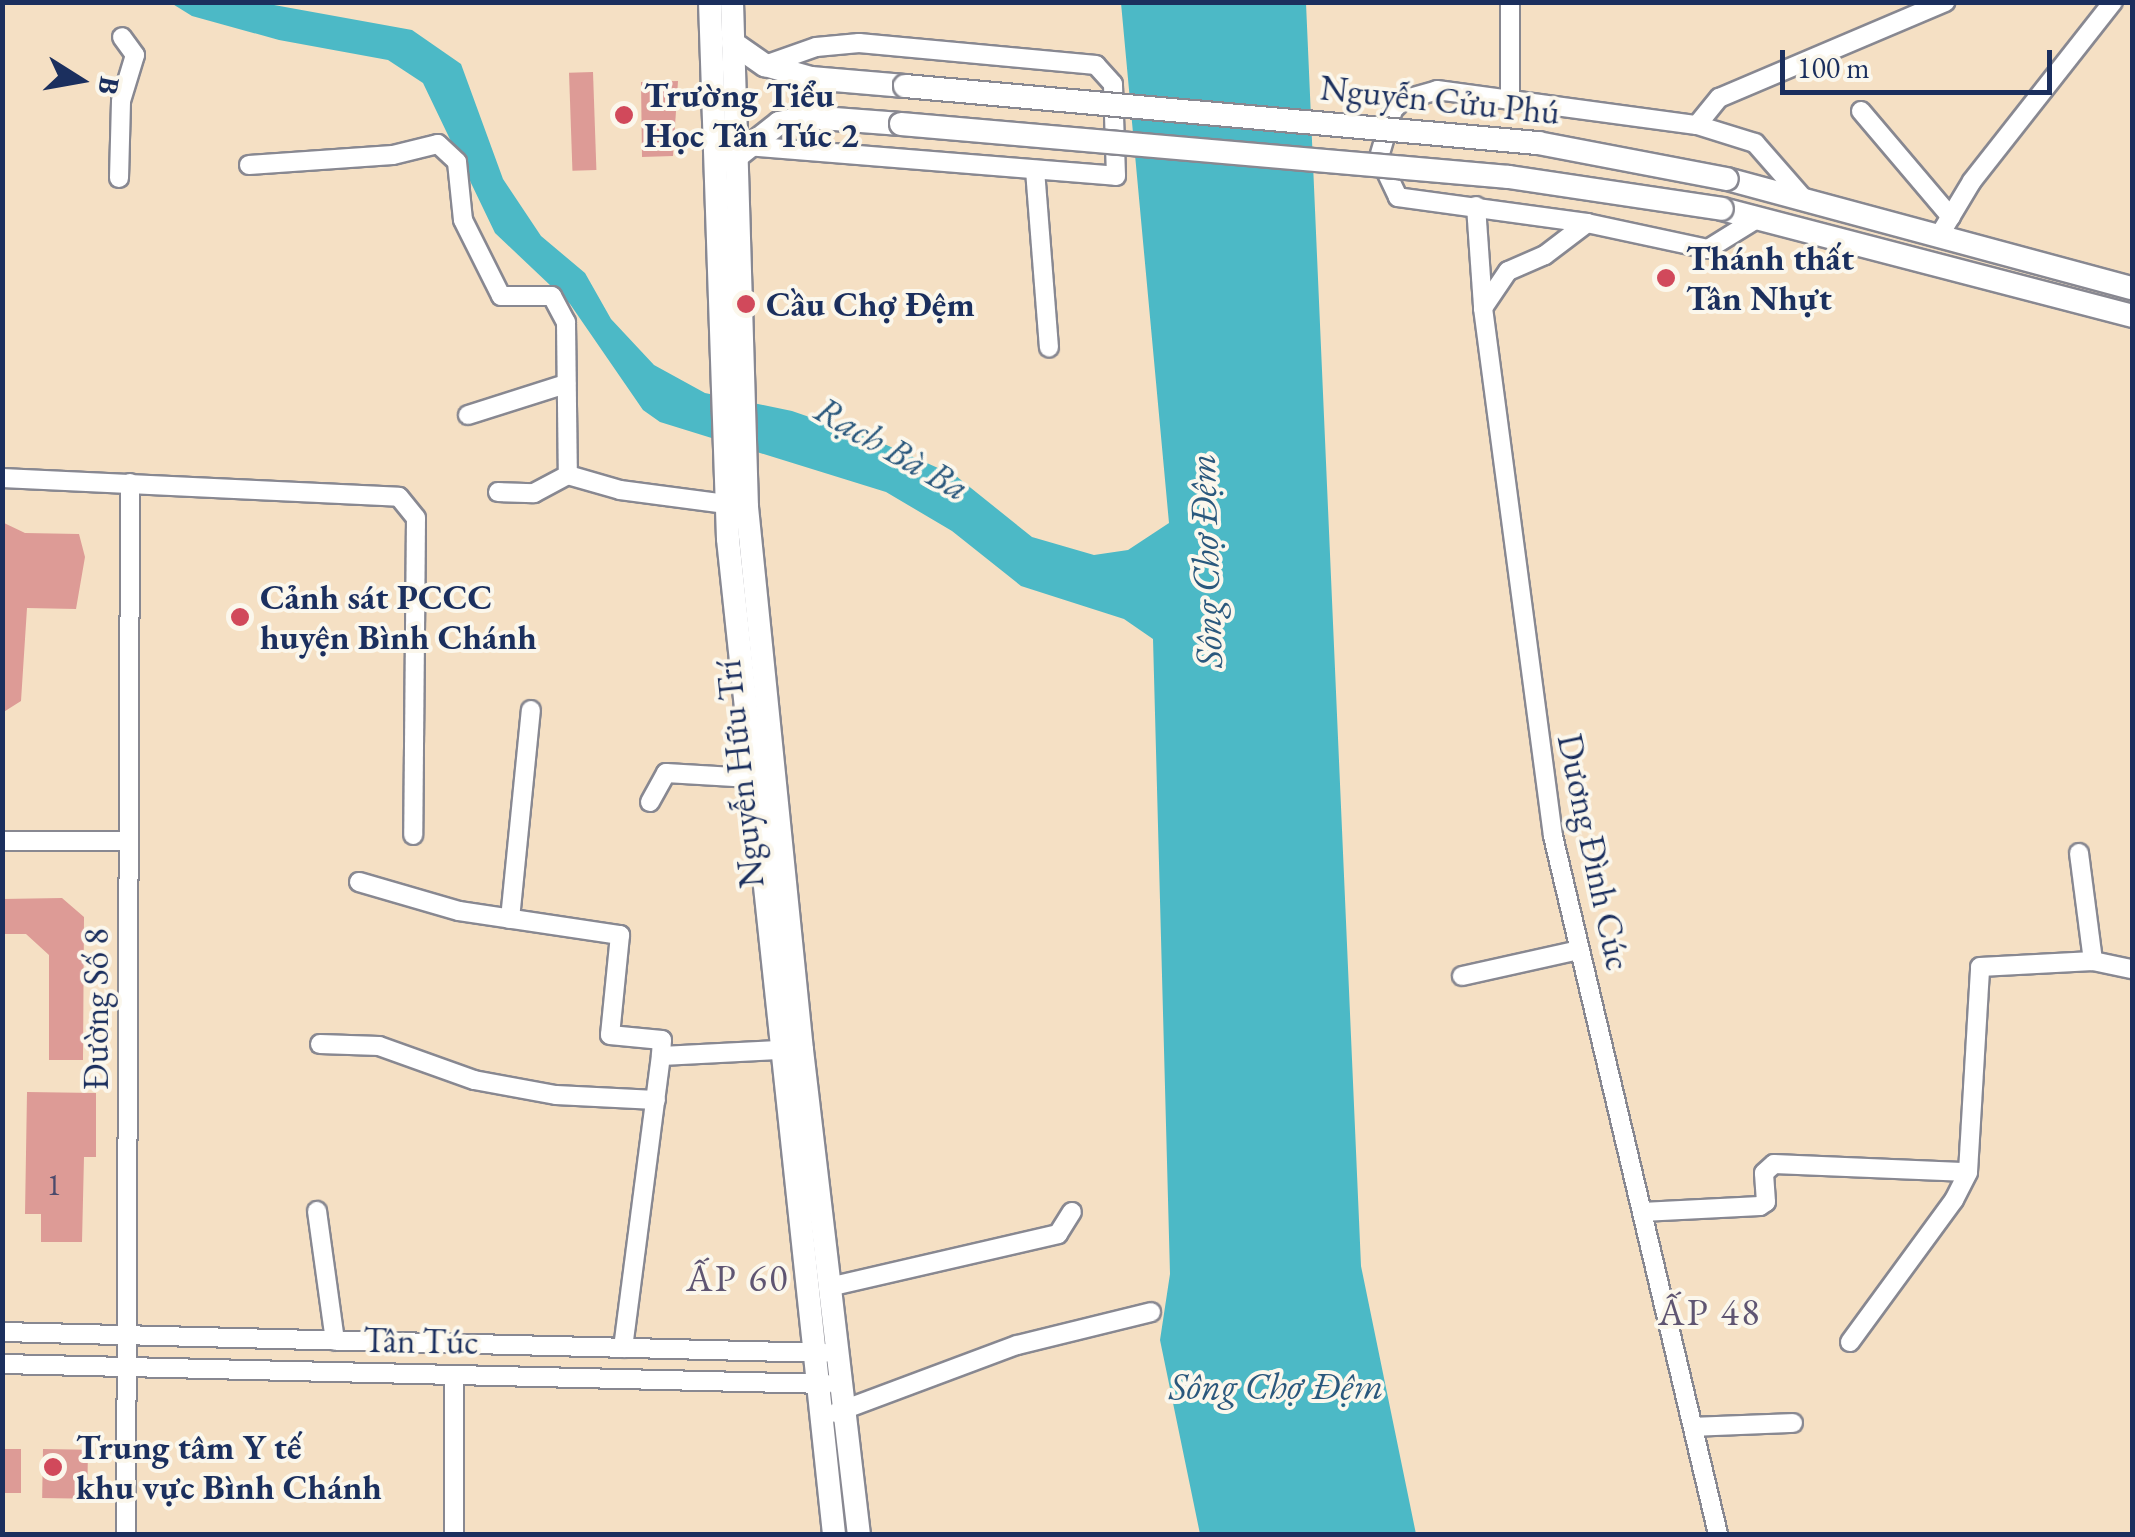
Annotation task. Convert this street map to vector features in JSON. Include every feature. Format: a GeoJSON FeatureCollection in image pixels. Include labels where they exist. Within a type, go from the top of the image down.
{"type":"FeatureCollection","features":[{"type":"Feature","properties":{"kind":"main road","name":"Nguyễn Hữu Trí"},"geometry":{"type":"LineString","coordinates":[[710,2],[733,458],[793,938],[829,1287],[825,1353]]}},
{"type":"Feature","properties":{"kind":"main road","name":"Nguyễn Hữu Trí"},"geometry":{"type":"LineString","coordinates":[[730,376],[741,152],[732,2]]}},
{"type":"Feature","properties":{"kind":"main road","name":"Nguyễn Cửu Phú"},"geometry":{"type":"LineString","coordinates":[[733,43],[765,65],[810,78],[1538,143],[1945,226],[2132,288]]}},
{"type":"Feature","properties":{"kind":"main road","name":"Nguyễn Cửu Phú"},"geometry":{"type":"LineString","coordinates":[[741,152],[778,122],[808,117],[1509,176],[1722,209],[2132,316]]}},
{"type":"Feature","properties":{"kind":"main road"},"geometry":{"type":"LineString","coordinates":[[1932,264],[1945,226]]}},
{"type":"Feature","properties":{"kind":"main road","name":"Nguyễn Hữu Trí"},"geometry":{"type":"LineString","coordinates":[[733,458],[726,504],[779,1050],[831,1414],[859,1534]]}},
{"type":"Feature","properties":{"kind":"main road"},"geometry":{"type":"LineString","coordinates":[[768,938],[793,938]]}},
{"type":"Feature","properties":{"kind":"main road","name":"Nguyễn Hữu Trí"},"geometry":{"type":"LineString","coordinates":[[831,1414],[834,1534]]}},
{"type":"Feature","properties":{"kind":"street"},"geometry":{"type":"LineString","coordinates":[[1510,2],[1510,98]]}},
{"type":"Feature","properties":{"kind":"street"},"geometry":{"type":"LineString","coordinates":[[1698,126],[1719,98],[1899,12],[1945,2]]}},
{"type":"Feature","properties":{"kind":"street"},"geometry":{"type":"LineString","coordinates":[[1860,111],[1945,226],[2113,2]]}},
{"type":"Feature","properties":{"kind":"street"},"geometry":{"type":"LineString","coordinates":[[120,178],[121,101],[135,55],[122,36]]}},
{"type":"Feature","properties":{"kind":"street"},"geometry":{"type":"LineString","coordinates":[[741,152],[1116,176],[1113,84],[1096,65],[859,43],[816,48],[765,65]]}},
{"type":"Feature","properties":{"kind":"street"},"geometry":{"type":"LineString","coordinates":[[1758,218],[1708,249],[1587,223],[1398,198],[1379,157],[1389,121],[1403,100],[1437,90],[1698,126],[1755,143],[1804,199]]}},
{"type":"Feature","properties":{"kind":"street"},"geometry":{"type":"LineString","coordinates":[[249,166],[393,155],[438,144],[457,162],[464,220],[501,296],[552,296],[566,322],[568,475]]}},
{"type":"Feature","properties":{"kind":"street"},"geometry":{"type":"LineString","coordinates":[[1035,170],[1049,347]]}},
{"type":"Feature","properties":{"kind":"street","name":"Dương Đình Cúc"},"geometry":{"type":"LineString","coordinates":[[1476,206],[1483,308],[1533,714],[1579,950],[1718,1534]]}},
{"type":"Feature","properties":{"kind":"street"},"geometry":{"type":"LineString","coordinates":[[1483,308],[1508,272],[1545,255],[1587,223]]}},
{"type":"Feature","properties":{"kind":"street"},"geometry":{"type":"LineString","coordinates":[[468,415],[566,384]]}},
{"type":"Feature","properties":{"kind":"street"},"geometry":{"type":"LineString","coordinates":[[498,492],[534,493],[568,475],[620,490],[726,504]]}},
{"type":"Feature","properties":{"kind":"street"},"geometry":{"type":"LineString","coordinates":[[2,478],[399,496],[416,518],[413,835]]}},
{"type":"Feature","properties":{"kind":"street","name":"Đường Số 8"},"geometry":{"type":"LineString","coordinates":[[126,1534],[130,483]]}},
{"type":"Feature","properties":{"kind":"street"},"geometry":{"type":"LineString","coordinates":[[510,919],[532,710]]}},
{"type":"Feature","properties":{"kind":"street"},"geometry":{"type":"LineString","coordinates":[[650,802],[666,774],[750,778]]}},
{"type":"Feature","properties":{"kind":"street"},"geometry":{"type":"LineString","coordinates":[[2,841],[129,841]]}},
{"type":"Feature","properties":{"kind":"street"},"geometry":{"type":"LineString","coordinates":[[2079,853],[2094,961]]}},
{"type":"Feature","properties":{"kind":"street"},"geometry":{"type":"LineString","coordinates":[[359,882],[510,919],[620,935],[610,1034],[662,1040],[622,1348]]}},
{"type":"Feature","properties":{"kind":"street"},"geometry":{"type":"LineString","coordinates":[[1462,976],[1579,950]]}},
{"type":"Feature","properties":{"kind":"street"},"geometry":{"type":"LineString","coordinates":[[1850,1342],[1954,1200],[1968,1172],[1980,967],[2094,961],[2132,969]]}},
{"type":"Feature","properties":{"kind":"street"},"geometry":{"type":"LineString","coordinates":[[320,1044],[379,1046],[474,1080],[556,1096],[656,1100]]}},
{"type":"Feature","properties":{"kind":"street"},"geometry":{"type":"LineString","coordinates":[[661,1056],[779,1050]]}},
{"type":"Feature","properties":{"kind":"street"},"geometry":{"type":"LineString","coordinates":[[1642,1212],[1760,1206],[1766,1202],[1764,1173],[1774,1164],[1968,1172]]}},
{"type":"Feature","properties":{"kind":"street"},"geometry":{"type":"LineString","coordinates":[[317,1210],[335,1341]]}},
{"type":"Feature","properties":{"kind":"street"},"geometry":{"type":"LineString","coordinates":[[829,1287],[1058,1234],[1072,1212]]}},
{"type":"Feature","properties":{"kind":"street"},"geometry":{"type":"LineString","coordinates":[[831,1414],[1017,1345],[1151,1312]]}},
{"type":"Feature","properties":{"kind":"street","name":"Tân Túc"},"geometry":{"type":"LineString","coordinates":[[2,1332],[825,1353]]}},
{"type":"Feature","properties":{"kind":"street","name":"Tân Túc"},"geometry":{"type":"LineString","coordinates":[[2,1364],[827,1384]]}},
{"type":"Feature","properties":{"kind":"street"},"geometry":{"type":"LineString","coordinates":[[454,1374],[454,1534]]}},
{"type":"Feature","properties":{"kind":"street"},"geometry":{"type":"LineString","coordinates":[[1693,1427],[1794,1424]]}},
{"type":"Feature","properties":{"kind":"water","name":"Sông Chợ Đệm"},"geometry":{"type":"Polygon","coordinates":[[[171,3],[263,3],[412,30],[461,64],[503,179],[541,236],[585,273],[611,319],[654,365],[705,393],[792,411],[873,439],[956,476],[1032,537],[1094,555],[1128,550],[1169,523],[1121,3],[1306,3],[1361,1266],[1416,1534],[1200,1534],[1160,1340],[1170,1274],[1153,639],[1124,619],[1021,586],[952,531],[886,492],[660,422],[643,410],[570,304],[495,233],[423,83],[388,60],[279,40],[192,16],[171,3]]]}},
{"type":"Feature","properties":{"kind":"building"},"geometry":{"type":"Polygon","coordinates":[[[593,72],[596,170],[572,171],[569,73],[593,72]]]}},
{"type":"Feature","properties":{"kind":"building"},"geometry":{"type":"Polygon","coordinates":[[[678,81],[673,156],[642,157],[641,82],[678,81]]]}},
{"type":"Feature","properties":{"kind":"building"},"geometry":{"type":"Polygon","coordinates":[[[2,522],[25,533],[79,534],[85,557],[76,609],[27,608],[21,701],[2,713],[2,522]]]}},
{"type":"Feature","properties":{"kind":"building"},"geometry":{"type":"Polygon","coordinates":[[[62,898],[84,917],[83,1060],[49,1060],[49,955],[26,934],[2,934],[2,899],[62,898]]]}},
{"type":"Feature","properties":{"kind":"building"},"geometry":{"type":"Polygon","coordinates":[[[27,1092],[96,1093],[96,1157],[84,1157],[82,1242],[41,1242],[41,1214],[25,1214],[27,1092]]]}},
{"type":"Feature","properties":{"kind":"building"},"geometry":{"type":"Polygon","coordinates":[[[2,1449],[21,1449],[21,1493],[2,1493],[2,1449]]]}},
{"type":"Feature","properties":{"kind":"building"},"geometry":{"type":"Polygon","coordinates":[[[43,1449],[88,1450],[87,1499],[42,1498],[43,1449]]]}},
{"type":"Feature","properties":{"kind":"place","name":"Trường Tiểu Học Tân Túc 2"},"geometry":{"type":"Point","coordinates":[624,115]}},
{"type":"Feature","properties":{"kind":"place","name":"Thánh thất Tân Nhựt"},"geometry":{"type":"Point","coordinates":[1666,278]}},
{"type":"Feature","properties":{"kind":"place","name":"Cầu Chợ Đệm"},"geometry":{"type":"Point","coordinates":[746,304]}},
{"type":"Feature","properties":{"kind":"place","name":"Cảnh sát PCCC huyện Bình Chánh"},"geometry":{"type":"Point","coordinates":[240,617]}},
{"type":"Feature","properties":{"kind":"place","name":"Trung tâm Y tế khu vực Bình Chánh"},"geometry":{"type":"Point","coordinates":[53,1467]}},
{"type":"Feature","properties":{"kind":"district","name":"ẤP 60"},"geometry":{"type":"Point","coordinates":[738,1278]}},
{"type":"Feature","properties":{"kind":"district","name":"ẤP 48"},"geometry":{"type":"Point","coordinates":[1710,1312]}},
{"type":"Feature","properties":{"kind":"water label","name":"Rạch Bà Ba"},"geometry":{"type":"Point","coordinates":[892,448]}}]}
